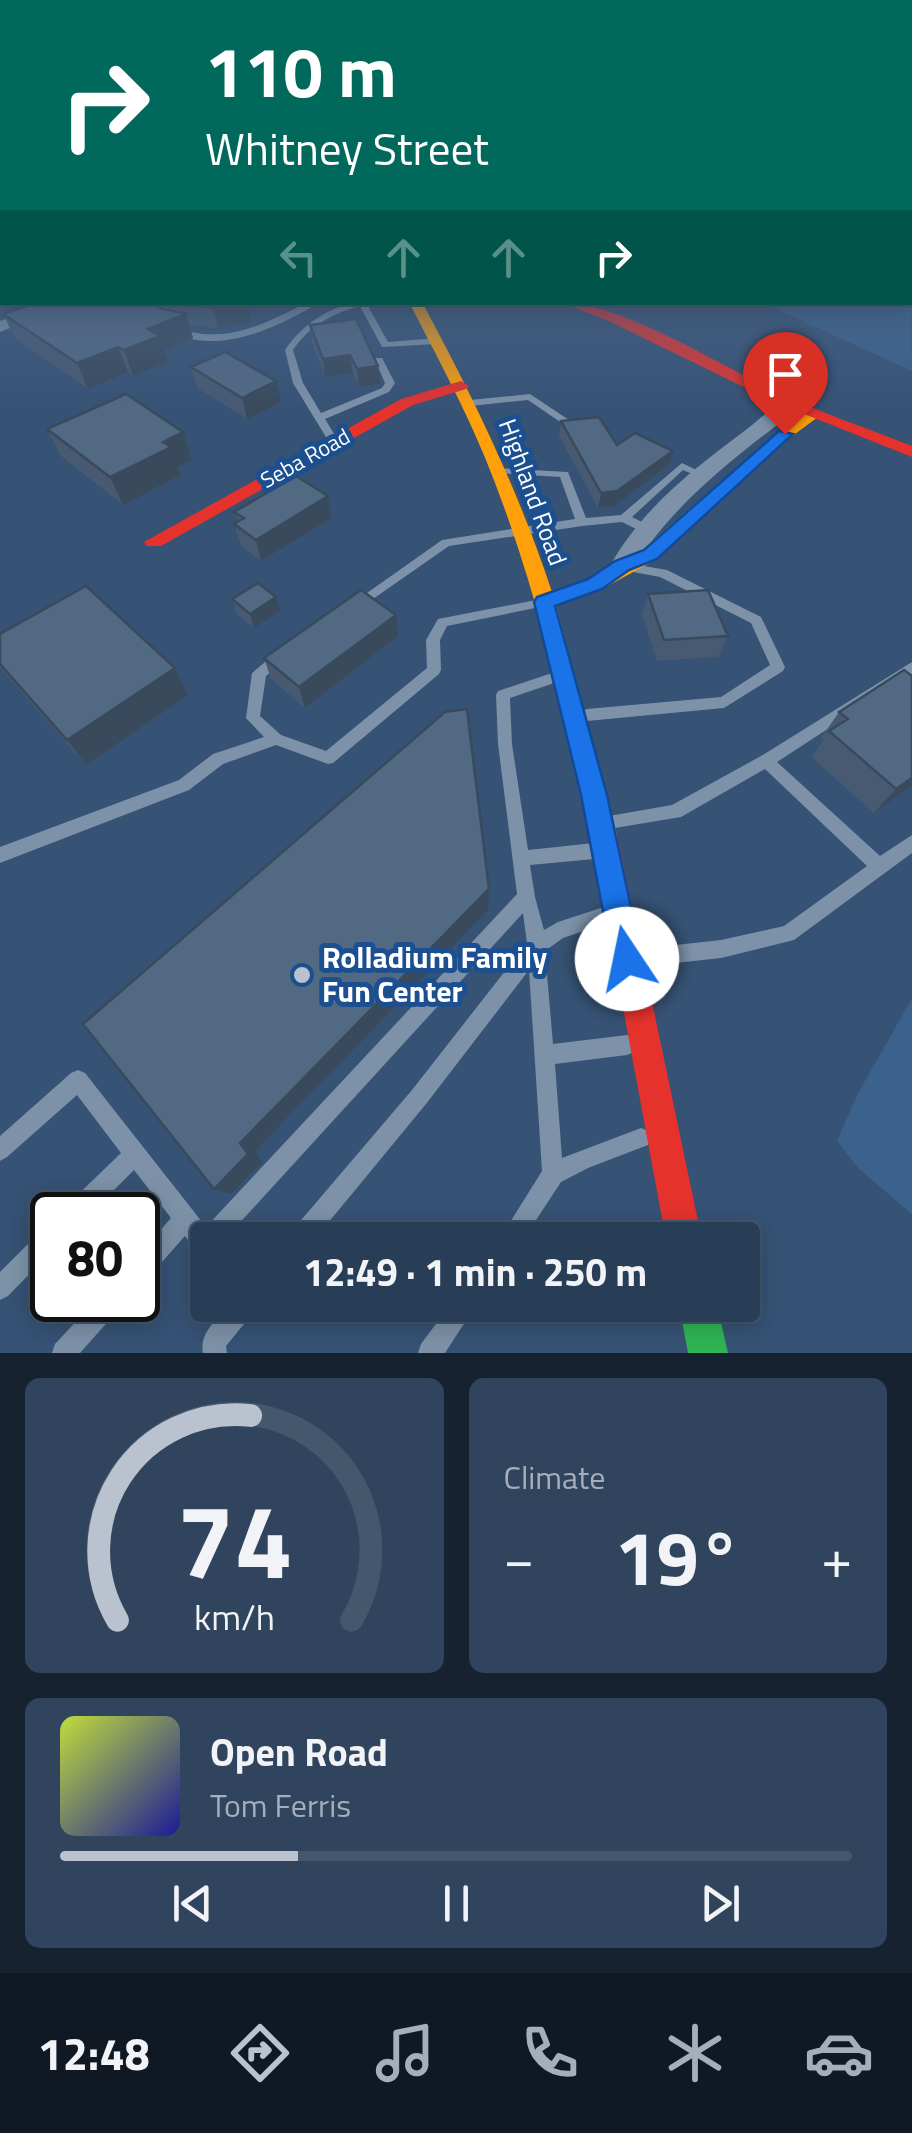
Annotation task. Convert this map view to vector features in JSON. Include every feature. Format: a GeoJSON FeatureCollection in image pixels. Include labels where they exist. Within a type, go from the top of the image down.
{"type":"FeatureCollection","features":[{"type":"Feature","properties":{"kind":"main road","name":"Highland Road"},"geometry":{"type":"LineString","coordinates":[[417,305],[466,395],[544,602],[600,822],[680,1222]]}},
{"type":"Feature","properties":{"kind":"main road"},"geometry":{"type":"LineString","coordinates":[[574,305],[638,328],[814,414],[912,452]]}},
{"type":"Feature","properties":{"kind":"main road","name":"Seba Road"},"geometry":{"type":"LineString","coordinates":[[154,542],[334,442],[390,400],[466,395]]}},
{"type":"Feature","properties":{"kind":"main road"},"geometry":{"type":"LineString","coordinates":[[544,602],[595,584],[650,554],[731,483],[760,442],[814,414]]}},
{"type":"Feature","properties":{"kind":"main road"},"geometry":{"type":"LineString","coordinates":[[699,1322],[701,1352]]}},
{"type":"Feature","properties":{"kind":"street"},"geometry":{"type":"LineString","coordinates":[[0,327],[60,305]]}},
{"type":"Feature","properties":{"kind":"street"},"geometry":{"type":"LineString","coordinates":[[622,566],[630,544],[705,474],[760,442],[792,404]]}},
{"type":"Feature","properties":{"kind":"street"},"geometry":{"type":"LineString","coordinates":[[705,474],[731,483]]}},
{"type":"Feature","properties":{"kind":"lane"},"geometry":{"type":"LineString","coordinates":[[170,328],[183,335],[228,338],[311,305]]}},
{"type":"Feature","properties":{"kind":"lane"},"geometry":{"type":"LineString","coordinates":[[334,442],[298,384],[289,350],[299,332],[352,305]]}},
{"type":"Feature","properties":{"kind":"lane"},"geometry":{"type":"LineString","coordinates":[[365,305],[386,345],[438,341]]}},
{"type":"Feature","properties":{"kind":"lane"},"geometry":{"type":"LineString","coordinates":[[320,418],[390,400],[390,383],[379,360]]}},
{"type":"Feature","properties":{"kind":"lane"},"geometry":{"type":"LineString","coordinates":[[466,395],[530,397],[572,426]]}},
{"type":"Feature","properties":{"kind":"lane"},"geometry":{"type":"LineString","coordinates":[[624,518],[682,466],[705,474]]}},
{"type":"Feature","properties":{"kind":"lane"},"geometry":{"type":"LineString","coordinates":[[497,470],[564,474],[582,522]]}},
{"type":"Feature","properties":{"kind":"lane"},"geometry":{"type":"LineString","coordinates":[[337,618],[446,543],[624,518],[646,529]]}},
{"type":"Feature","properties":{"kind":"lane"},"geometry":{"type":"LineString","coordinates":[[574,716],[724,702],[778,667],[756,620],[663,574],[622,566]]}},
{"type":"Feature","properties":{"kind":"lane"},"geometry":{"type":"LineString","coordinates":[[290,651],[259,672],[253,718],[276,739],[328,758],[434,670],[433,640],[444,622],[544,602]]}},
{"type":"Feature","properties":{"kind":"lane"},"geometry":{"type":"LineString","coordinates":[[600,822],[675,812],[766,761],[912,667]]}},
{"type":"Feature","properties":{"kind":"lane"},"geometry":{"type":"LineString","coordinates":[[553,1174],[536,948],[505,744],[503,694],[564,674]]}},
{"type":"Feature","properties":{"kind":"lane"},"geometry":{"type":"LineString","coordinates":[[0,855],[184,785],[218,759],[276,739]]}},
{"type":"Feature","properties":{"kind":"lane"},"geometry":{"type":"LineString","coordinates":[[766,761],[878,865]]}},
{"type":"Feature","properties":{"kind":"lane"},"geometry":{"type":"LineString","coordinates":[[627,959],[721,950],[788,934],[912,843]]}},
{"type":"Feature","properties":{"kind":"lane"},"geometry":{"type":"LineString","coordinates":[[520,858],[605,850]]}},
{"type":"Feature","properties":{"kind":"lane"},"geometry":{"type":"LineString","coordinates":[[226,1222],[526,897]]}},
{"type":"Feature","properties":{"kind":"lane"},"geometry":{"type":"LineString","coordinates":[[314,1222],[536,948],[558,931],[618,912]]}},
{"type":"Feature","properties":{"kind":"lane"},"geometry":{"type":"LineString","coordinates":[[544,1056],[644,1042]]}},
{"type":"Feature","properties":{"kind":"lane"},"geometry":{"type":"LineString","coordinates":[[0,1150],[78,1080],[190,1226]]}},
{"type":"Feature","properties":{"kind":"lane"},"geometry":{"type":"LineString","coordinates":[[522,1222],[553,1174],[582,1158],[660,1131]]}},
{"type":"Feature","properties":{"kind":"lane"},"geometry":{"type":"LineString","coordinates":[[96,1192],[134,1154]]}},
{"type":"Feature","properties":{"kind":"lane"},"geometry":{"type":"LineString","coordinates":[[160,1248],[185,1220]]}},
{"type":"Feature","properties":{"kind":"lane"},"geometry":{"type":"LineString","coordinates":[[0,1288],[30,1258]]}},
{"type":"Feature","properties":{"kind":"lane"},"geometry":{"type":"LineString","coordinates":[[64,1353],[92,1322]]}},
{"type":"Feature","properties":{"kind":"lane"},"geometry":{"type":"LineString","coordinates":[[215,1353],[213,1342],[230,1322]]}},
{"type":"Feature","properties":{"kind":"lane"},"geometry":{"type":"LineString","coordinates":[[430,1353],[452,1322]]}},
{"type":"Feature","properties":{"kind":"water"},"geometry":{"type":"Polygon","coordinates":[[[767,305],[911,305],[912,371],[767,305]]]}},
{"type":"Feature","properties":{"kind":"water"},"geometry":{"type":"Polygon","coordinates":[[[912,998],[912,1214],[859,1169],[837,1141],[857,1095],[912,998]]]}},
{"type":"Feature","properties":{"kind":"building"},"geometry":{"type":"Polygon","coordinates":[[[30,305],[155,305],[186,314],[148,329],[160,336],[77,363],[3,314],[30,305]]]}},
{"type":"Feature","properties":{"kind":"building"},"geometry":{"type":"Polygon","coordinates":[[[356,319],[378,366],[357,369],[350,355],[323,359],[310,325],[356,319]]]}},
{"type":"Feature","properties":{"kind":"building"},"geometry":{"type":"Polygon","coordinates":[[[225,352],[276,381],[242,398],[191,367],[225,352]]]}},
{"type":"Feature","properties":{"kind":"building"},"geometry":{"type":"Polygon","coordinates":[[[126,394],[183,432],[163,442],[171,447],[110,477],[47,429],[126,394]]]}},
{"type":"Feature","properties":{"kind":"building"},"geometry":{"type":"Polygon","coordinates":[[[599,417],[617,445],[635,433],[673,451],[617,491],[601,493],[561,421],[599,417]]]}},
{"type":"Feature","properties":{"kind":"building"},"geometry":{"type":"Polygon","coordinates":[[[296,476],[328,496],[256,540],[234,524],[244,518],[234,512],[296,476]]]}},
{"type":"Feature","properties":{"kind":"building"},"geometry":{"type":"Polygon","coordinates":[[[258,583],[276,597],[250,614],[232,599],[258,583]]]}},
{"type":"Feature","properties":{"kind":"building"},"geometry":{"type":"Polygon","coordinates":[[[86,586],[175,668],[67,740],[0,664],[0,634],[86,586]]]}},
{"type":"Feature","properties":{"kind":"building"},"geometry":{"type":"Polygon","coordinates":[[[361,590],[396,615],[299,687],[264,658],[361,590]]]}},
{"type":"Feature","properties":{"kind":"building"},"geometry":{"type":"Polygon","coordinates":[[[708,590],[728,636],[664,640],[648,594],[708,590]]]}},
{"type":"Feature","properties":{"kind":"building"},"geometry":{"type":"Polygon","coordinates":[[[904,670],[912,676],[912,778],[896,789],[829,731],[848,719],[839,712],[904,670]]]}},
{"type":"Feature","properties":{"kind":"building","name":"Rolladium Family Fun Center"},"geometry":{"type":"Polygon","coordinates":[[[467,709],[489,889],[240,1143],[248,1154],[214,1189],[83,1024],[445,712],[467,709]]]}},
{"type":"Feature","properties":{"kind":"traffic: fast"},"geometry":{"type":"LineString","coordinates":[[702,1322],[708,1353]]}},
{"type":"Feature","properties":{"kind":"traffic: slow"},"geometry":{"type":"LineString","coordinates":[[417,305],[473,411],[534,566],[565,673],[604,835]]}},
{"type":"Feature","properties":{"kind":"traffic: slow"},"geometry":{"type":"LineString","coordinates":[[544,602],[595,584],[650,554],[785,434],[814,414]]}},
{"type":"Feature","properties":{"kind":"traffic: jam"},"geometry":{"type":"LineString","coordinates":[[575,305],[616,319],[779,399],[912,452]]}},
{"type":"Feature","properties":{"kind":"traffic: jam"},"geometry":{"type":"LineString","coordinates":[[154,542],[407,402],[461,386]]}},
{"type":"Feature","properties":{"kind":"traffic: jam"},"geometry":{"type":"LineString","coordinates":[[604,835],[680,1222]]}},
{"type":"Feature","properties":{"kind":"place","name":"Rolladium Family Fun Center"},"geometry":{"type":"Point","coordinates":[302,975]}},
{"type":"Feature","properties":{"kind":"route"},"geometry":{"type":"LineString","coordinates":[[627,959],[594,795],[544,602],[595,584],[650,554],[785,434]]}}]}
